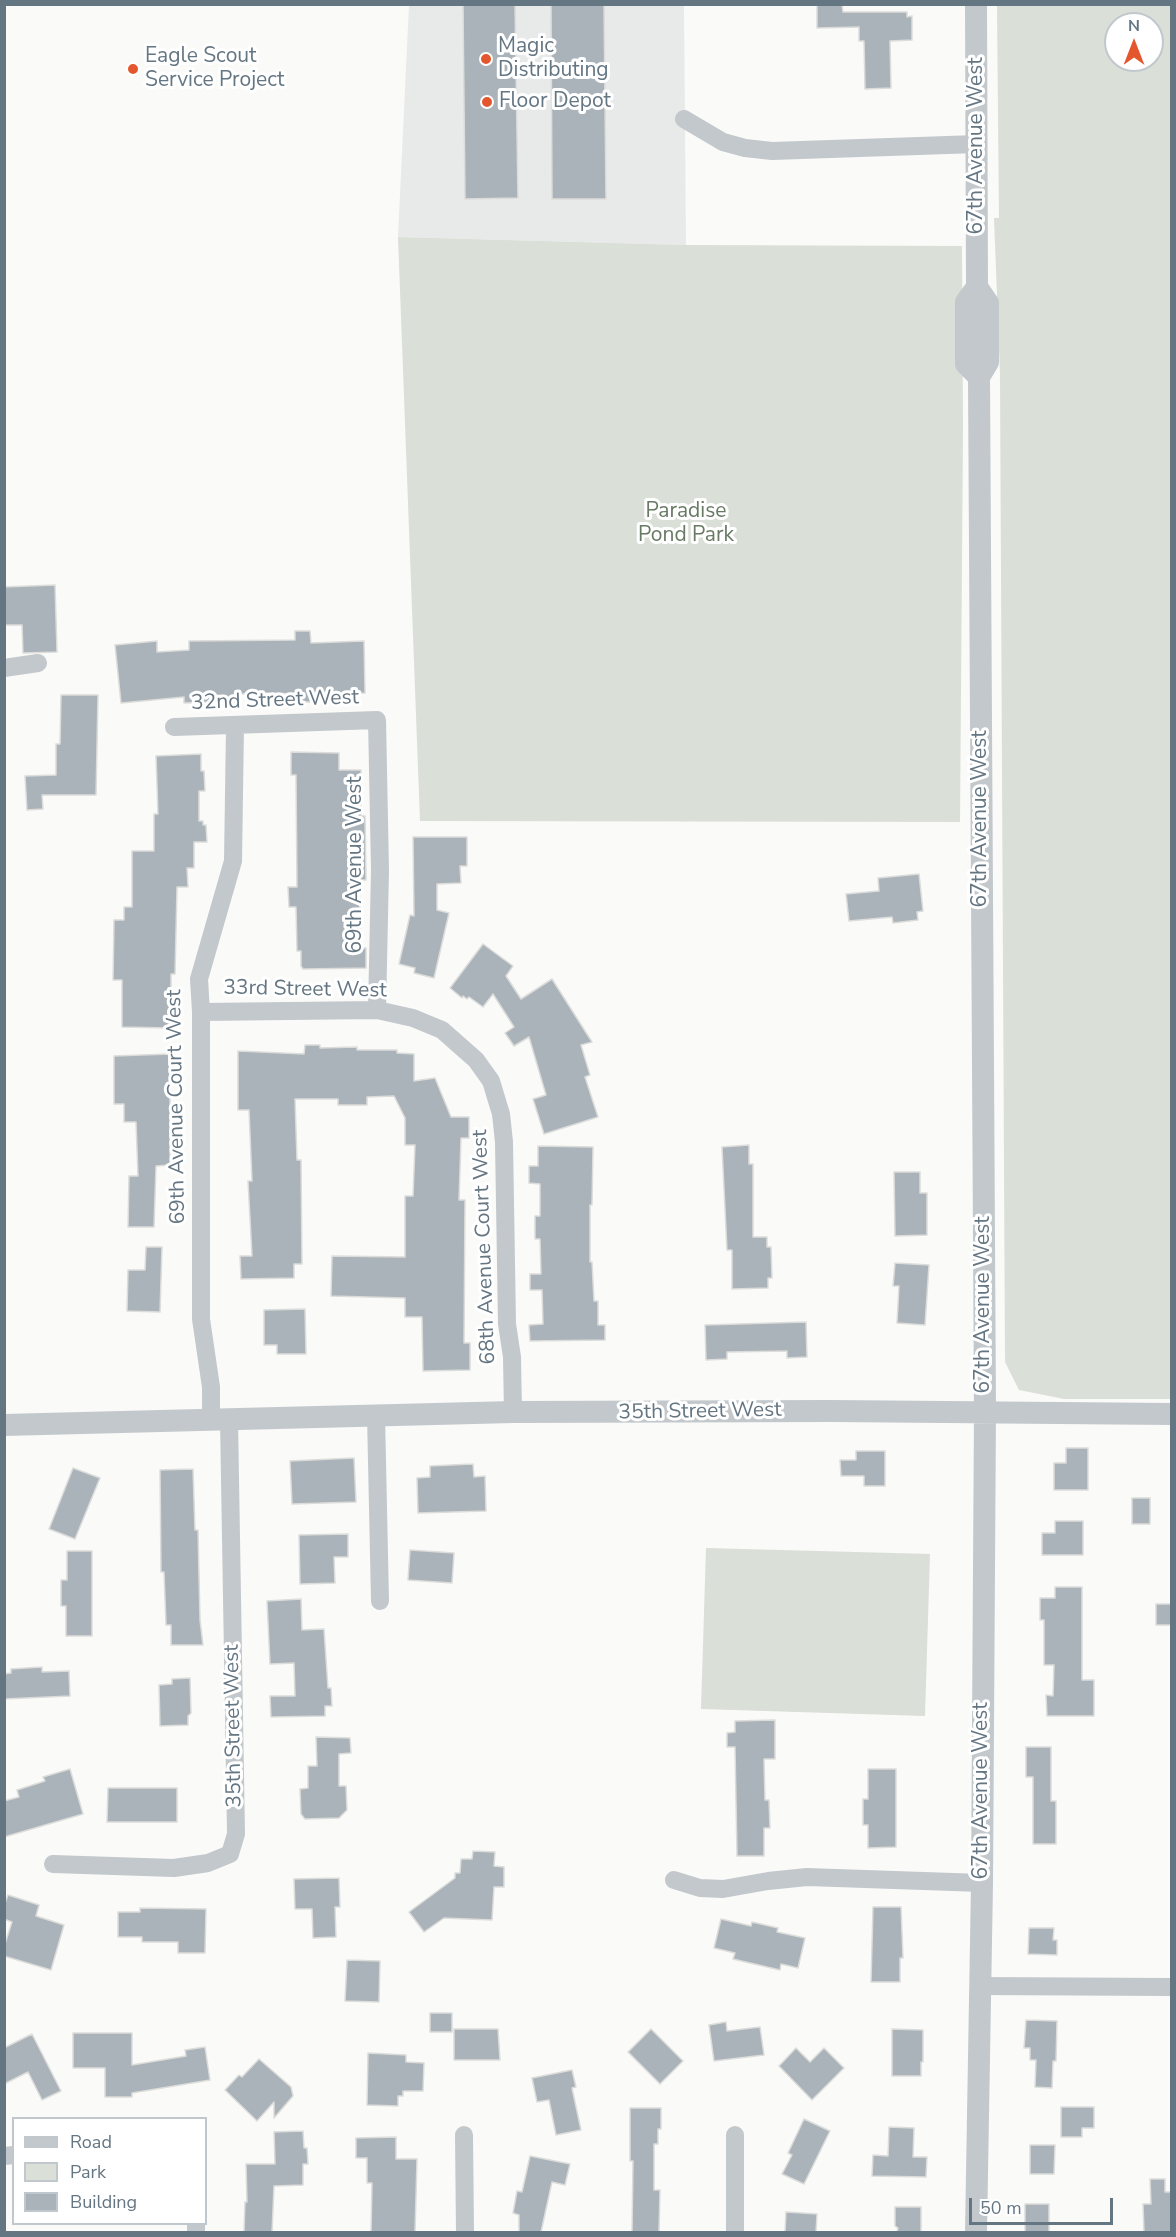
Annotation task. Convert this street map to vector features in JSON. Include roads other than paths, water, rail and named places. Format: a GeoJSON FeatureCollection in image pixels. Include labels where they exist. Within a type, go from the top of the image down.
{"type":"FeatureCollection","features":[{"type":"Feature","properties":{"kind":"street","name":"67th Avenue West"},"geometry":{"type":"LineString","coordinates":[[976,4],[977,287],[988,303],[988,362],[979,377],[985,1411],[976,2232]]}},
{"type":"Feature","properties":{"kind":"street"},"geometry":{"type":"LineString","coordinates":[[684,119],[723,141],[754,149],[977,144]]}},
{"type":"Feature","properties":{"kind":"street"},"geometry":{"type":"LineString","coordinates":[[4,668],[38,663]]}},
{"type":"Feature","properties":{"kind":"street","name":"32nd Street West"},"geometry":{"type":"LineString","coordinates":[[174,727],[377,720]]}},
{"type":"Feature","properties":{"kind":"street","name":"69th Avenue West"},"geometry":{"type":"LineString","coordinates":[[377,720],[380,870],[377,1010]]}},
{"type":"Feature","properties":{"kind":"street","name":"69th Avenue Court West"},"geometry":{"type":"LineString","coordinates":[[220,1419],[211,1387],[201,1319],[201,1012],[199,979],[233,861],[234,726]]}},
{"type":"Feature","properties":{"kind":"street","name":"33rd Street West"},"geometry":{"type":"LineString","coordinates":[[201,1012],[377,1010],[413,1018],[442,1030],[476,1060],[491,1080]]}},
{"type":"Feature","properties":{"kind":"street","name":"68th Avenue Court West"},"geometry":{"type":"LineString","coordinates":[[491,1080],[501,1114],[504,1142],[507,1324],[512,1357],[513,1413]]}},
{"type":"Feature","properties":{"kind":"street","name":"35th Street West"},"geometry":{"type":"LineString","coordinates":[[4,1425],[513,1413],[985,1411],[1172,1414]]}},
{"type":"Feature","properties":{"kind":"street"},"geometry":{"type":"LineString","coordinates":[[376,1415],[380,1601]]}},
{"type":"Feature","properties":{"kind":"street","name":"35th Street West"},"geometry":{"type":"LineString","coordinates":[[53,1864],[174,1868],[208,1863],[230,1854],[237,1834],[220,1419]]}},
{"type":"Feature","properties":{"kind":"street"},"geometry":{"type":"LineString","coordinates":[[674,1880],[700,1888],[723,1889],[807,1877],[981,1883]]}},
{"type":"Feature","properties":{"kind":"street"},"geometry":{"type":"LineString","coordinates":[[980,1986],[1172,1987]]}},
{"type":"Feature","properties":{"kind":"street"},"geometry":{"type":"LineString","coordinates":[[464,2135],[465,2232]]}},
{"type":"Feature","properties":{"kind":"street"},"geometry":{"type":"LineString","coordinates":[[735,2135],[735,2232]]}},
{"type":"Feature","properties":{"kind":"place","name":"Magic Distributing"},"geometry":{"type":"Point","coordinates":[486,59]}},
{"type":"Feature","properties":{"kind":"place","name":"Eagle Scout Service Project"},"geometry":{"type":"Point","coordinates":[133,69]}},
{"type":"Feature","properties":{"kind":"place","name":"Floor Depot"},"geometry":{"type":"Point","coordinates":[487,102]}},
{"type":"Feature","properties":{"kind":"park label","name":"Paradise Pond Park"},"geometry":{"type":"Point","coordinates":[686,524]}}]}
